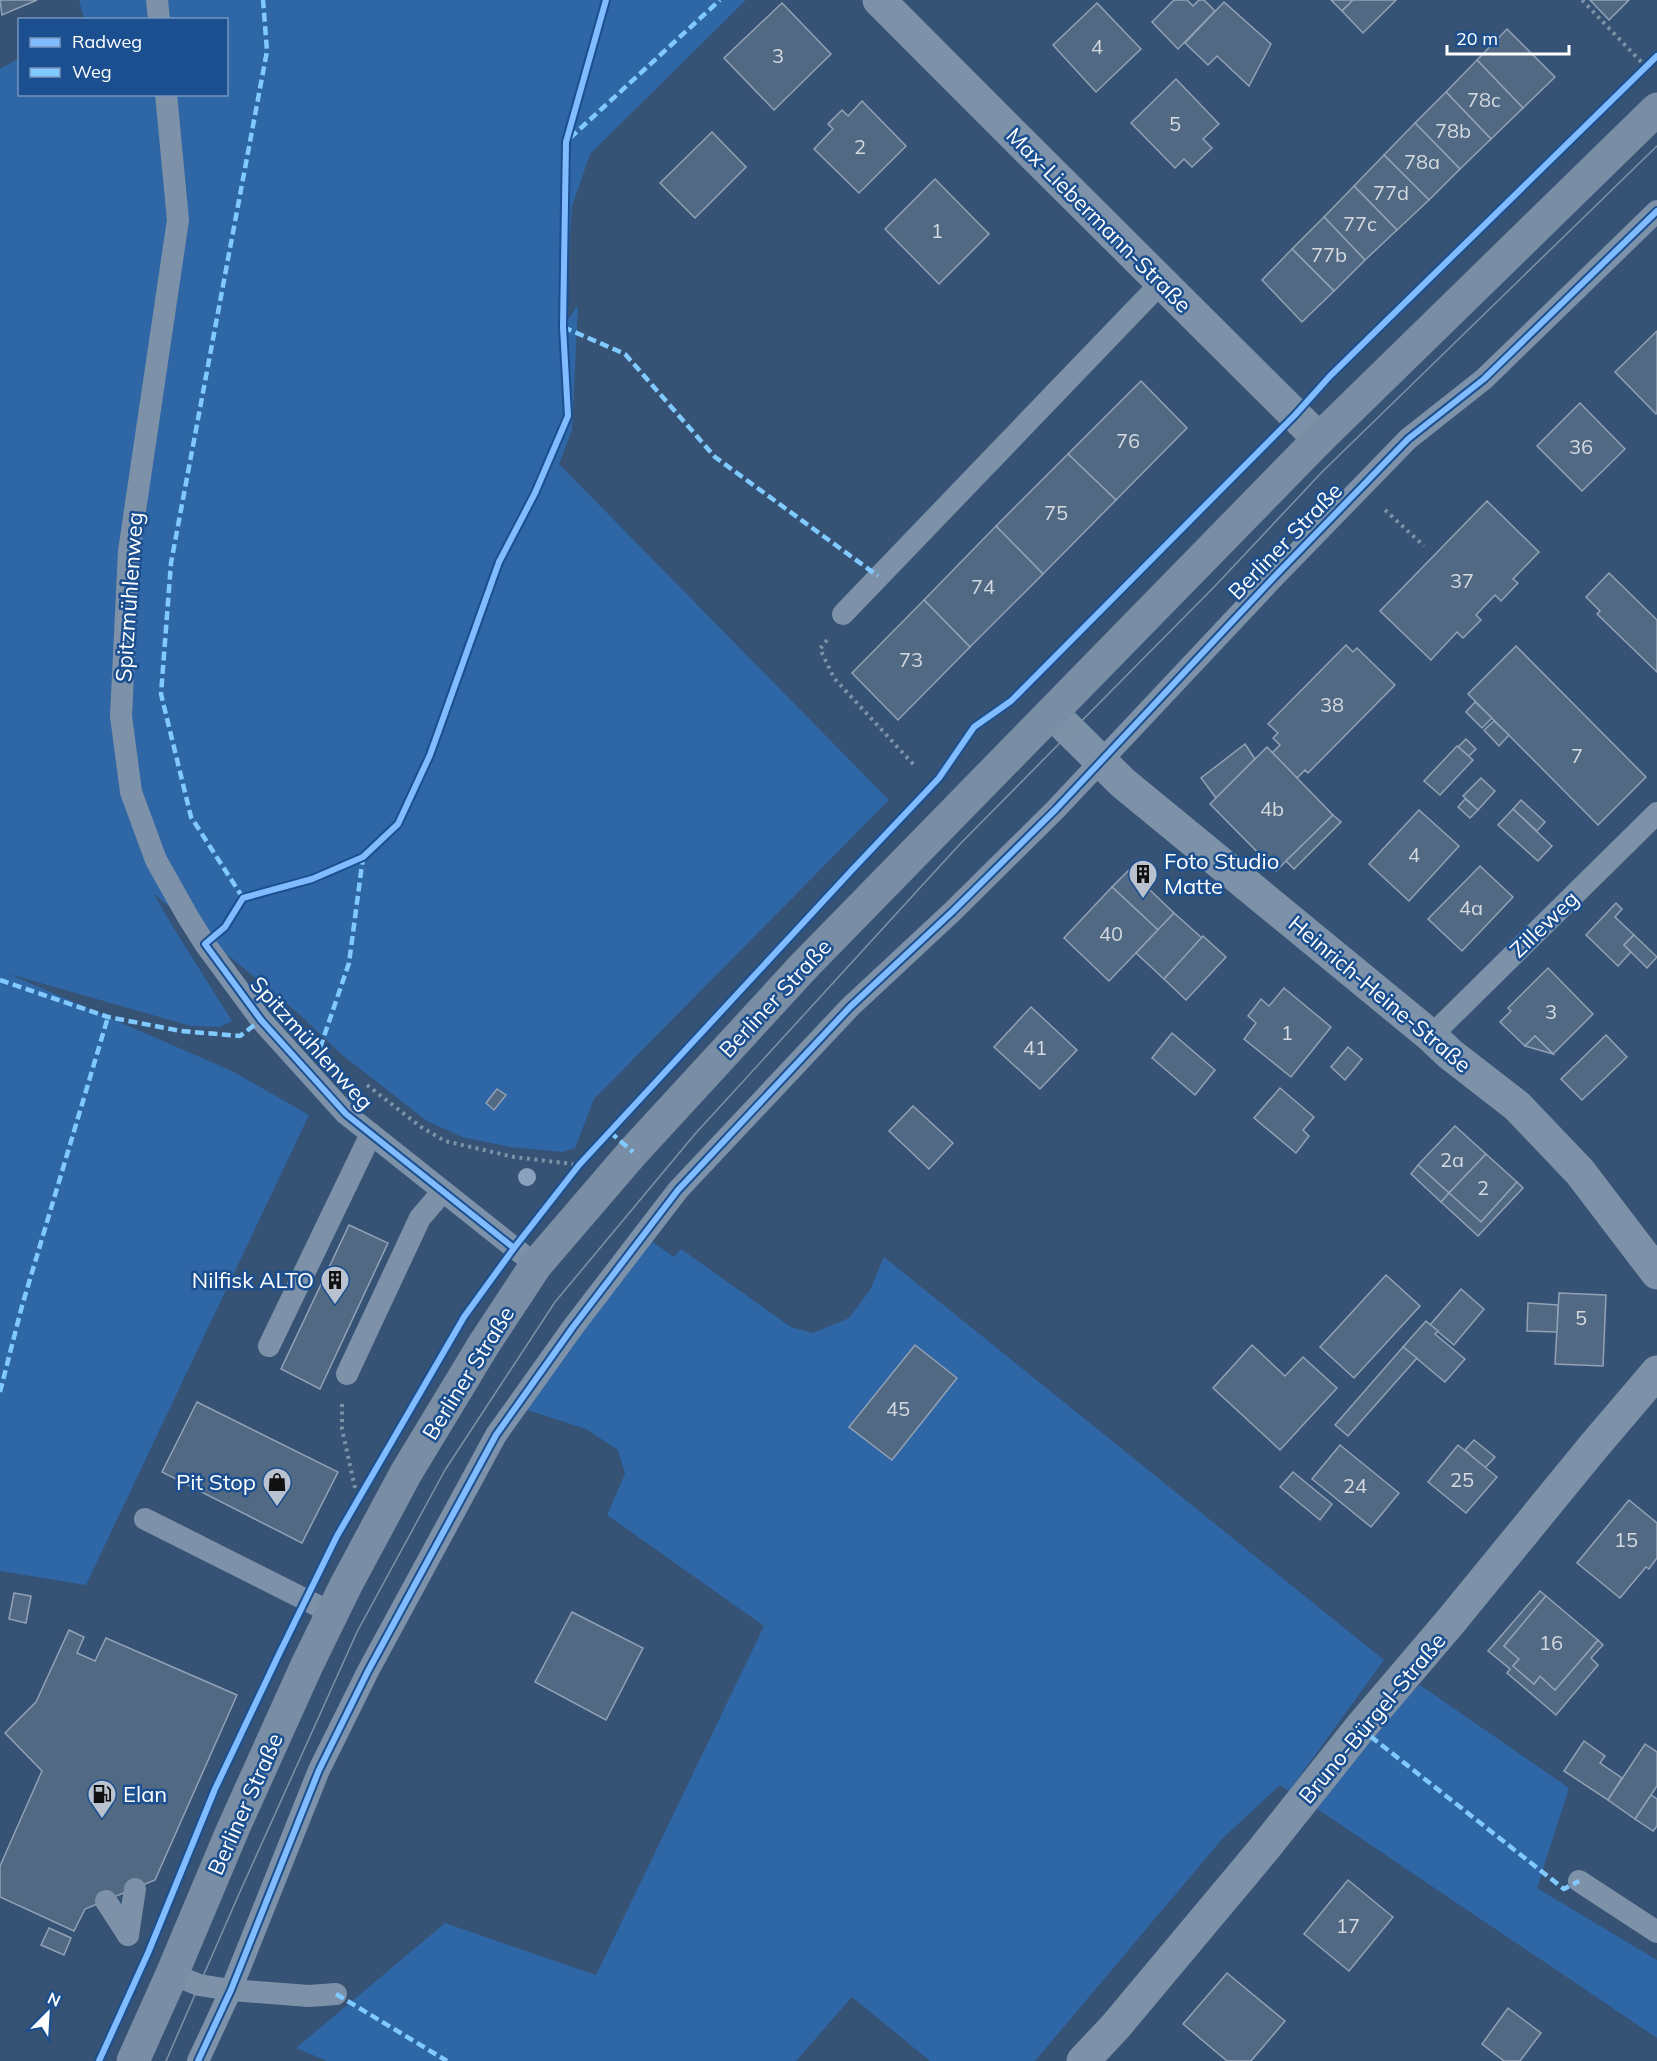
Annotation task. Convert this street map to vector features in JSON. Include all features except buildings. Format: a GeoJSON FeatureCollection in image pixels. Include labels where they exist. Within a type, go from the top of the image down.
{"type":"FeatureCollection","features":[{"type":"Feature","properties":{"kind":"street","name":"Max-Liebermann-Straße"},"geometry":{"type":"LineString","coordinates":[[879,0],[1319,439]]}},
{"type":"Feature","properties":{"kind":"street","name":"Berliner Straße"},"geometry":{"type":"LineString","coordinates":[[133,2061],[233,1829],[332,1613],[406,1473],[484,1344],[536,1265],[633,1152],[804,966],[1053,714],[1319,439],[1657,109]]}},
{"type":"Feature","properties":{"kind":"street","name":"Heinrich-Heine-Straße"},"geometry":{"type":"LineString","coordinates":[[1053,714],[1123,783],[1450,1054],[1517,1106],[1580,1172],[1657,1273]]}},
{"type":"Feature","properties":{"kind":"street","name":"Bruno-Bürgel-Straße"},"geometry":{"type":"LineString","coordinates":[[1083,2061],[1115,2027],[1263,1850],[1360,1728],[1657,1372]]}},
{"type":"Feature","properties":{"kind":"lane"},"geometry":{"type":"LineString","coordinates":[[157,0],[159,18]]}},
{"type":"Feature","properties":{"kind":"lane","name":"Spitzmühlenweg"},"geometry":{"type":"LineString","coordinates":[[166,96],[178,220],[129,551],[121,716],[131,792],[156,860],[205,944],[261,1020],[346,1114],[536,1265]]}},
{"type":"Feature","properties":{"kind":"lane","name":"Berliner Straße"},"geometry":{"type":"LineString","coordinates":[[198,2061],[231,1990],[319,1770],[368,1671],[496,1435],[573,1327],[678,1190],[850,1007],[953,911],[1101,762],[1274,577],[1408,439],[1484,379],[1657,212]]}},
{"type":"Feature","properties":{"kind":"lane"},"geometry":{"type":"LineString","coordinates":[[843,614],[1162,282]]}},
{"type":"Feature","properties":{"kind":"lane","name":"Zilleweg"},"geometry":{"type":"LineString","coordinates":[[1431,1036],[1657,813]]}},
{"type":"Feature","properties":{"kind":"lane"},"geometry":{"type":"LineString","coordinates":[[269,1346],[371,1134]]}},
{"type":"Feature","properties":{"kind":"lane"},"geometry":{"type":"LineString","coordinates":[[347,1374],[420,1218],[443,1191]]}},
{"type":"Feature","properties":{"kind":"lane"},"geometry":{"type":"LineString","coordinates":[[146,1519],[332,1613]]}},
{"type":"Feature","properties":{"kind":"lane"},"geometry":{"type":"LineString","coordinates":[[1579,1881],[1657,1932]]}},
{"type":"Feature","properties":{"kind":"lane"},"geometry":{"type":"LineString","coordinates":[[106,1901],[128,1935],[135,1889]]}},
{"type":"Feature","properties":{"kind":"lane"},"geometry":{"type":"LineString","coordinates":[[172,1974],[199,1985],[231,1990],[309,1996],[336,1994]]}},
{"type":"Feature","properties":{"kind":"path"},"geometry":{"type":"LineString","coordinates":[[1582,0],[1646,67]]}},
{"type":"Feature","properties":{"kind":"path"},"geometry":{"type":"LineString","coordinates":[[1389,514],[1424,546]]}},
{"type":"Feature","properties":{"kind":"path"},"geometry":{"type":"LineString","coordinates":[[843,614],[820,649],[834,678],[914,765]]}},
{"type":"Feature","properties":{"kind":"path"},"geometry":{"type":"LineString","coordinates":[[366,1084],[421,1127],[445,1141],[514,1156],[579,1165]]}},
{"type":"Feature","properties":{"kind":"path"},"geometry":{"type":"LineString","coordinates":[[347,1374],[341,1409],[342,1429],[354,1487],[360,1496]]}},
{"type":"Feature","properties":{"kind":"shaded area"},"geometry":{"type":"Polygon","coordinates":[[[79,0],[746,0],[590,154],[572,207],[564,325],[578,305],[572,430],[559,464],[889,800],[594,1099],[575,1148],[562,1152],[510,1147],[462,1137],[427,1121],[341,1054],[298,1013],[154,894],[232,1021],[220,1027],[191,1026],[9,974],[232,1071],[309,1115],[86,1585],[0,1571],[0,69],[18,59],[18,96],[228,96],[228,18],[84,18],[79,0]]]}},
{"type":"Feature","properties":{"kind":"shaded area"},"geometry":{"type":"Polygon","coordinates":[[[647,1238],[674,1257],[681,1249],[791,1327],[813,1333],[849,1318],[870,1290],[884,1257],[1384,1660],[1289,1791],[1280,1785],[1223,1838],[1035,2061],[930,2061],[852,1997],[796,2061],[327,2061],[296,2048],[445,1923],[596,1975],[764,1626],[607,1515],[625,1474],[618,1450],[586,1429],[521,1408],[647,1238]],[[915,1345],[850,1427],[892,1460],[957,1378],[915,1345]]]}},
{"type":"Feature","properties":{"kind":"shaded area"},"geometry":{"type":"Polygon","coordinates":[[[1420,1685],[1569,1788],[1537,1888],[1657,1960],[1657,2038],[1310,1804],[1383,1716],[1420,1685]]]}},
{"type":"Feature","properties":{"kind":"tram line"},"geometry":{"type":"LineString","coordinates":[[166,2061],[357,1632],[445,1470],[555,1302],[695,1134],[960,844],[1215,586],[1323,471],[1657,146]]}},
{"type":"Feature","properties":{"kind":"marked path"},"geometry":{"type":"LineString","coordinates":[[243,898],[191,817],[161,694],[171,563],[267,51],[263,0]]}},
{"type":"Feature","properties":{"kind":"marked path"},"geometry":{"type":"LineString","coordinates":[[570,138],[720,0]]}},
{"type":"Feature","properties":{"kind":"marked path"},"geometry":{"type":"LineString","coordinates":[[563,327],[625,354],[715,457],[878,576]]}},
{"type":"Feature","properties":{"kind":"marked path"},"geometry":{"type":"LineString","coordinates":[[320,1048],[349,963],[363,857]]}},
{"type":"Feature","properties":{"kind":"marked path"},"geometry":{"type":"LineString","coordinates":[[0,980],[108,1017],[181,1031],[240,1036],[261,1020]]}},
{"type":"Feature","properties":{"kind":"marked path"},"geometry":{"type":"LineString","coordinates":[[0,1392],[22,1306],[108,1017]]}},
{"type":"Feature","properties":{"kind":"marked path"},"geometry":{"type":"LineString","coordinates":[[610,1132],[633,1152]]}},
{"type":"Feature","properties":{"kind":"marked path"},"geometry":{"type":"LineString","coordinates":[[1360,1728],[1564,1889],[1579,1881]]}},
{"type":"Feature","properties":{"kind":"marked path"},"geometry":{"type":"LineString","coordinates":[[336,1994],[447,2061]]}},
{"type":"Feature","properties":{"kind":"cycle path"},"geometry":{"type":"LineString","coordinates":[[514,1248],[346,1114],[261,1020],[205,944],[225,927],[243,898],[312,879],[363,857],[398,824],[430,755],[499,562],[535,493],[568,416],[563,327],[566,142],[606,0]]}},
{"type":"Feature","properties":{"kind":"cycle path"},"geometry":{"type":"LineString","coordinates":[[99,2061],[148,1953],[215,1789],[337,1536],[464,1317],[514,1248],[579,1165],[939,778],[974,727],[1011,701],[1295,415],[1330,376],[1657,56]]}},
{"type":"Feature","properties":{"kind":"cycle path"},"geometry":{"type":"LineString","coordinates":[[198,2061],[231,1990],[319,1770],[368,1671],[496,1435],[573,1327],[678,1190],[850,1007],[953,911],[1056,809],[1274,577],[1408,439],[1484,379],[1657,211]]}},
{"type":"Feature","properties":{"kind":"place","name":"Foto Studio Matte"},"geometry":{"type":"Point","coordinates":[1143,900]}},
{"type":"Feature","properties":{"kind":"place","name":"Nilfisk ALTO"},"geometry":{"type":"Point","coordinates":[335,1306]}},
{"type":"Feature","properties":{"kind":"place","name":"Pit Stop"},"geometry":{"type":"Point","coordinates":[277,1508]}},
{"type":"Feature","properties":{"kind":"place","name":"Elan"},"geometry":{"type":"Point","coordinates":[102,1820]}}]}
